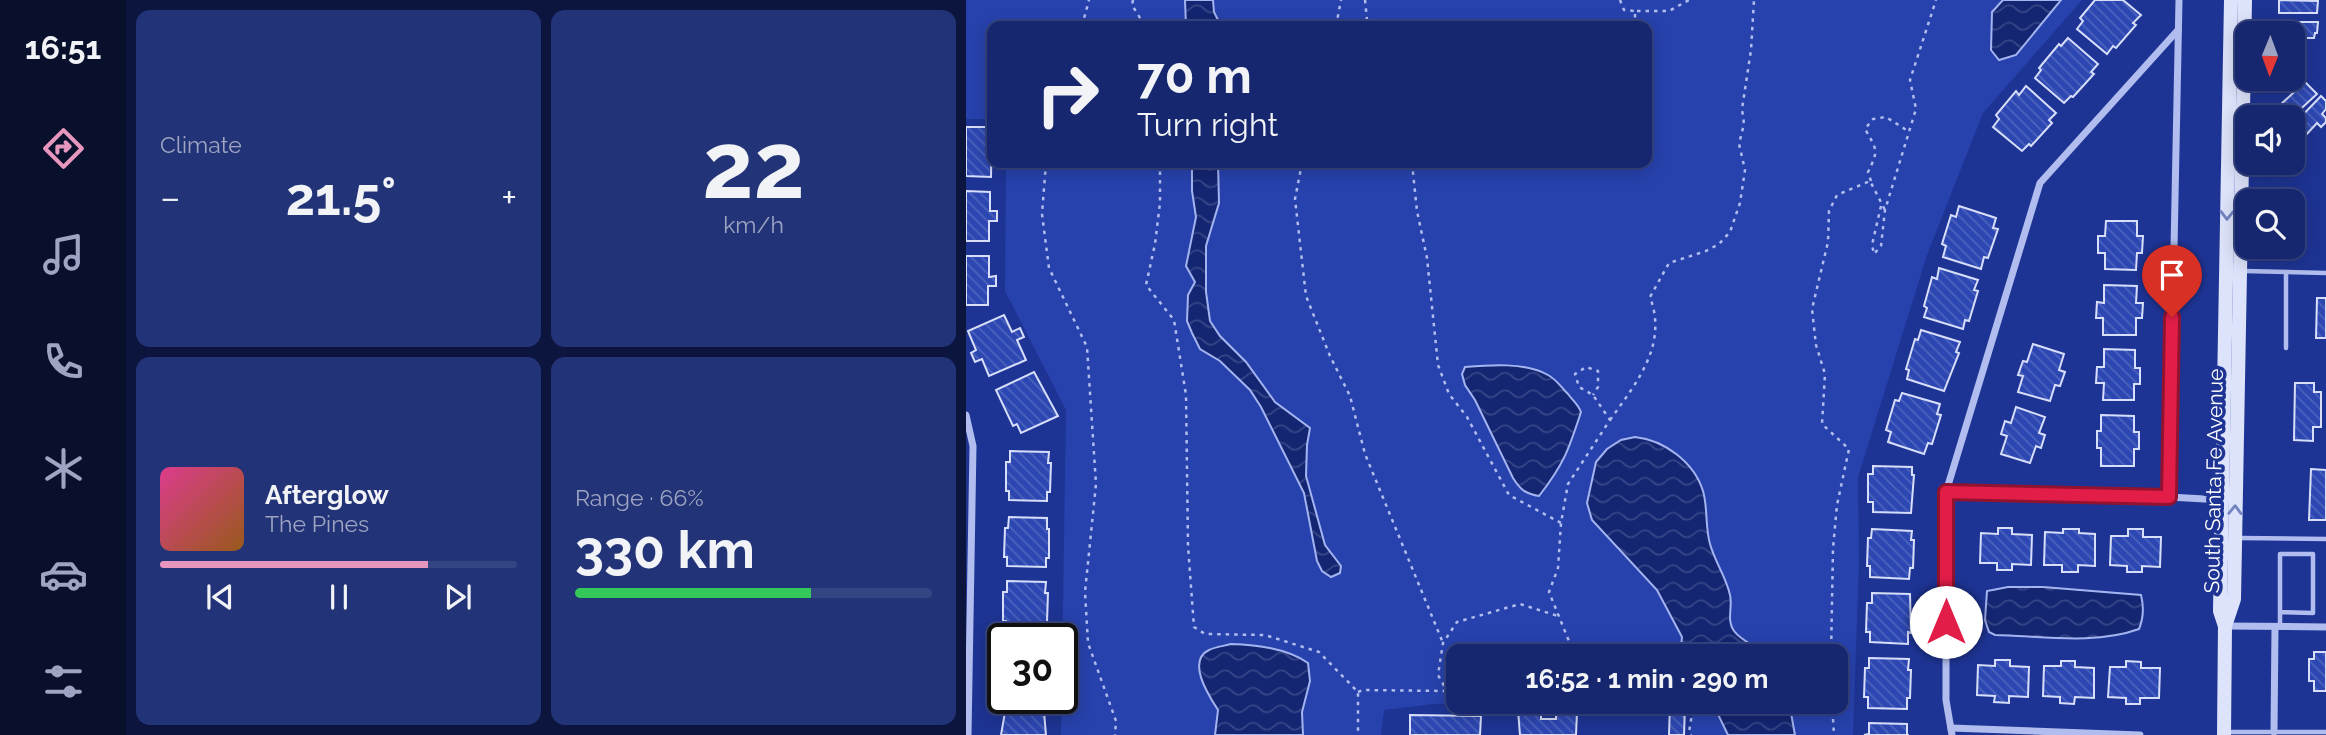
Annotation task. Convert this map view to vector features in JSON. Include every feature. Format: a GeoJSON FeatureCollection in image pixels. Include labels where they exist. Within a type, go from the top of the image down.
{"type":"FeatureCollection","features":[{"type":"Feature","properties":{"kind":"main road","name":"South Santa Fe Avenue"},"geometry":{"type":"LineString","coordinates":[[2225,626],[2220,611],[2231,0]]}},
{"type":"Feature","properties":{"kind":"main road","name":"South Santa Fe Avenue"},"geometry":{"type":"LineString","coordinates":[[2224,733],[2225,626],[2234,599],[2245,0]]}},
{"type":"Feature","properties":{"kind":"street"},"geometry":{"type":"LineString","coordinates":[[2169,497],[2179,0]]}},
{"type":"Feature","properties":{"kind":"street"},"geometry":{"type":"LineString","coordinates":[[2140,735],[1951,731],[1946,700],[1946,492],[2040,183],[2178,30]]}},
{"type":"Feature","properties":{"kind":"street"},"geometry":{"type":"LineString","coordinates":[[966,415],[973,446],[968,735]]}},
{"type":"Feature","properties":{"kind":"street"},"geometry":{"type":"LineString","coordinates":[[1946,492],[2222,500]]}},
{"type":"Feature","properties":{"kind":"street"},"geometry":{"type":"LineString","coordinates":[[2225,626],[2326,627]]}},
{"type":"Feature","properties":{"kind":"street"},"geometry":{"type":"LineString","coordinates":[[2274,732],[2277,627]]}},
{"type":"Feature","properties":{"kind":"lane"},"geometry":{"type":"LineString","coordinates":[[2239,271],[2326,273]]}},
{"type":"Feature","properties":{"kind":"lane"},"geometry":{"type":"LineString","coordinates":[[2286,272],[2286,348]]}},
{"type":"Feature","properties":{"kind":"lane"},"geometry":{"type":"LineString","coordinates":[[2234,538],[2326,539]]}},
{"type":"Feature","properties":{"kind":"lane"},"geometry":{"type":"LineString","coordinates":[[2277,627],[2280,612],[2280,554],[2313,554],[2313,612],[2280,612]]}},
{"type":"Feature","properties":{"kind":"lane"},"geometry":{"type":"LineString","coordinates":[[2224,733],[2326,732]]}},
{"type":"Feature","properties":{"kind":"path"},"geometry":{"type":"LineString","coordinates":[[1084,21],[1089,0]]}},
{"type":"Feature","properties":{"kind":"path"},"geometry":{"type":"LineString","coordinates":[[1133,0],[1132,5],[1142,21]]}},
{"type":"Feature","properties":{"kind":"path"},"geometry":{"type":"LineString","coordinates":[[1336,21],[1341,0]]}},
{"type":"Feature","properties":{"kind":"path"},"geometry":{"type":"LineString","coordinates":[[1365,0],[1368,21]]}},
{"type":"Feature","properties":{"kind":"path"},"geometry":{"type":"LineString","coordinates":[[1620,0],[1624,10],[1635,11],[1669,11],[1689,0]]}},
{"type":"Feature","properties":{"kind":"path"},"geometry":{"type":"LineString","coordinates":[[1570,644],[1549,592],[1558,568],[1561,523],[1568,484],[1648,362],[1656,336],[1656,313],[1650,297],[1669,263],[1719,244],[1730,232],[1734,222],[1740,204],[1745,170],[1739,144],[1744,124],[1742,109],[1751,50],[1754,0]]}},
{"type":"Feature","properties":{"kind":"path"},"geometry":{"type":"LineString","coordinates":[[1881,205],[1872,245],[1874,254],[1881,246],[1885,210],[1916,109],[1910,80],[1936,0]]}},
{"type":"Feature","properties":{"kind":"path"},"geometry":{"type":"LineString","coordinates":[[1635,11],[1635,21]]}},
{"type":"Feature","properties":{"kind":"path"},"geometry":{"type":"LineString","coordinates":[[1885,210],[1870,181],[1868,172],[1877,149],[1865,130],[1873,119],[1886,117],[1908,131]]}},
{"type":"Feature","properties":{"kind":"path"},"geometry":{"type":"LineString","coordinates":[[1046,168],[1042,214],[1049,268],[1087,347],[1096,484],[1085,592],[1088,643],[1116,721],[1115,735]]}},
{"type":"Feature","properties":{"kind":"path"},"geometry":{"type":"LineString","coordinates":[[1160,168],[1156,244],[1146,285],[1174,320],[1186,396],[1188,546],[1194,626],[1205,634],[1265,635],[1319,652],[1358,692],[1358,735]]}},
{"type":"Feature","properties":{"kind":"path"},"geometry":{"type":"LineString","coordinates":[[1301,168],[1295,199],[1306,296],[1330,356],[1350,396],[1365,454],[1443,643]]}},
{"type":"Feature","properties":{"kind":"path"},"geometry":{"type":"LineString","coordinates":[[1413,168],[1417,211],[1427,258],[1438,365],[1449,394],[1467,416],[1509,495],[1561,523]]}},
{"type":"Feature","properties":{"kind":"path"},"geometry":{"type":"LineString","coordinates":[[1831,644],[1832,548],[1837,505],[1849,449],[1822,424],[1825,374],[1816,345],[1812,309],[1828,242],[1829,211],[1837,195],[1870,181]]}},
{"type":"Feature","properties":{"kind":"path"},"geometry":{"type":"LineString","coordinates":[[1593,395],[1598,387],[1598,371],[1586,368],[1575,374],[1579,387],[1593,395],[1610,420]]}},
{"type":"Feature","properties":{"kind":"path"},"geometry":{"type":"LineString","coordinates":[[1446,689],[1438,675],[1443,643],[1457,622],[1520,604],[1558,616]]}},
{"type":"Feature","properties":{"kind":"path"},"geometry":{"type":"LineString","coordinates":[[1358,692],[1446,691]]}},
{"type":"Feature","properties":{"kind":"path"},"geometry":{"type":"LineString","coordinates":[[1691,735],[1689,732],[1692,714]]}},
{"type":"Feature","properties":{"kind":"path"},"geometry":{"type":"LineString","coordinates":[[1833,714],[1834,735]]}},
{"type":"Feature","properties":{"kind":"shaded area"},"geometry":{"type":"Polygon","coordinates":[[[966,0],[2082,0],[1983,113],[1927,255],[1858,477],[1859,563],[1853,735],[1690,735],[1692,714],[1848,714],[1848,644],[1446,644],[1446,704],[1384,710],[1381,735],[1061,735],[1061,714],[1078,714],[1078,623],[1063,623],[1066,410],[1005,291],[1006,168],[1652,168],[1652,21],[987,21],[987,119],[966,119],[966,0]]]}},
{"type":"Feature","properties":{"kind":"water"},"geometry":{"type":"Polygon","coordinates":[[[1185,0],[1213,0],[1218,21],[1186,21],[1185,0]]]}},
{"type":"Feature","properties":{"kind":"water"},"geometry":{"type":"Polygon","coordinates":[[[2003,0],[2061,0],[2016,55],[1999,60],[1991,50],[1992,12],[2003,0]]]}},
{"type":"Feature","properties":{"kind":"water"},"geometry":{"type":"Polygon","coordinates":[[[1192,168],[1218,168],[1219,203],[1206,246],[1206,292],[1210,321],[1220,336],[1246,362],[1275,402],[1310,428],[1306,476],[1325,545],[1341,566],[1340,573],[1331,577],[1322,571],[1317,561],[1304,493],[1261,407],[1250,390],[1220,361],[1200,349],[1187,321],[1188,295],[1195,282],[1186,266],[1196,217],[1192,168]]]}},
{"type":"Feature","properties":{"kind":"water"},"geometry":{"type":"Polygon","coordinates":[[[1507,365],[1539,371],[1556,381],[1581,412],[1565,456],[1539,496],[1523,490],[1513,478],[1465,385],[1462,374],[1465,367],[1507,365]]]}},
{"type":"Feature","properties":{"kind":"water"},"geometry":{"type":"Polygon","coordinates":[[[1635,437],[1667,448],[1685,462],[1699,480],[1705,497],[1710,544],[1730,595],[1732,627],[1750,644],[1681,644],[1682,637],[1657,590],[1592,520],[1587,503],[1596,462],[1607,449],[1621,440],[1635,437]]]}},
{"type":"Feature","properties":{"kind":"water"},"geometry":{"type":"Polygon","coordinates":[[[2008,587],[2043,587],[2141,595],[2142,620],[2139,629],[2104,637],[1995,635],[1989,632],[1985,620],[1987,591],[2008,587]]]}},
{"type":"Feature","properties":{"kind":"water"},"geometry":{"type":"Polygon","coordinates":[[[1231,644],[1261,646],[1281,651],[1308,663],[1310,681],[1302,712],[1303,735],[1215,735],[1218,710],[1201,679],[1199,662],[1202,655],[1209,650],[1231,644]]]}},
{"type":"Feature","properties":{"kind":"water"},"geometry":{"type":"Polygon","coordinates":[[[1718,714],[1791,714],[1795,735],[1728,735],[1718,714]]]}},
{"type":"Feature","properties":{"kind":"building"},"geometry":{"type":"Polygon","coordinates":[[[2095,0],[2123,0],[2141,15],[2116,48],[2113,46],[2107,54],[2077,29],[2083,21],[2080,18],[2095,0]]]}},
{"type":"Feature","properties":{"kind":"building"},"geometry":{"type":"Polygon","coordinates":[[[2279,0],[2318,1],[2317,13],[2279,13],[2279,0]]]}},
{"type":"Feature","properties":{"kind":"building"},"geometry":{"type":"Polygon","coordinates":[[[2305,22],[2318,22],[2314,38],[2305,38],[2305,22]]]}},
{"type":"Feature","properties":{"kind":"building"},"geometry":{"type":"Polygon","coordinates":[[[2068,38],[2098,64],[2091,72],[2094,74],[2064,103],[2035,78],[2041,70],[2039,68],[2059,44],[2061,46],[2068,38]]]}},
{"type":"Feature","properties":{"kind":"building"},"geometry":{"type":"Polygon","coordinates":[[[2305,82],[2317,94],[2305,105],[2280,105],[2295,91],[2305,91],[2305,82]]]}},
{"type":"Feature","properties":{"kind":"building"},"geometry":{"type":"Polygon","coordinates":[[[2026,86],[2056,113],[2049,120],[2052,123],[2031,146],[2029,144],[2022,151],[1993,127],[1999,119],[1996,115],[2016,91],[2019,95],[2026,86]]]}},
{"type":"Feature","properties":{"kind":"building"},"geometry":{"type":"Polygon","coordinates":[[[2321,96],[2326,101],[2326,109],[2322,114],[2326,122],[2321,127],[2317,123],[2305,136],[2305,113],[2321,96]]]}},
{"type":"Feature","properties":{"kind":"building"},"geometry":{"type":"Polygon","coordinates":[[[966,127],[987,127],[987,168],[991,168],[991,177],[966,176],[966,127]]]}},
{"type":"Feature","properties":{"kind":"building"},"geometry":{"type":"Polygon","coordinates":[[[966,191],[990,192],[990,211],[997,211],[997,221],[989,221],[989,241],[966,241],[966,191]]]}},
{"type":"Feature","properties":{"kind":"building"},"geometry":{"type":"Polygon","coordinates":[[[1959,206],[1996,218],[1993,228],[1998,229],[1988,258],[1984,257],[1981,269],[1943,257],[1946,246],[1942,244],[1951,215],[1956,217],[1959,206]]]}},
{"type":"Feature","properties":{"kind":"building"},"geometry":{"type":"Polygon","coordinates":[[[2106,221],[2137,221],[2137,236],[2143,236],[2142,253],[2137,253],[2136,270],[2105,269],[2105,253],[2098,253],[2098,236],[2105,236],[2106,221]]]}},
{"type":"Feature","properties":{"kind":"building"},"geometry":{"type":"Polygon","coordinates":[[[966,256],[989,256],[989,277],[996,276],[996,286],[988,286],[988,305],[966,305],[966,256]]]}},
{"type":"Feature","properties":{"kind":"building"},"geometry":{"type":"Polygon","coordinates":[[[1939,268],[1978,280],[1974,290],[1978,291],[1969,321],[1965,320],[1963,329],[1924,317],[1927,308],[1924,306],[1932,277],[1937,279],[1939,268]]]}},
{"type":"Feature","properties":{"kind":"building"},"geometry":{"type":"Polygon","coordinates":[[[2104,285],[2137,286],[2136,303],[2143,303],[2142,318],[2136,318],[2136,335],[2103,335],[2103,318],[2096,318],[2097,302],[2104,303],[2104,285]]]}},
{"type":"Feature","properties":{"kind":"building"},"geometry":{"type":"Polygon","coordinates":[[[2317,298],[2326,298],[2326,338],[2316,338],[2317,298]]]}},
{"type":"Feature","properties":{"kind":"building"},"geometry":{"type":"Polygon","coordinates":[[[1004,315],[1012,332],[1020,328],[1024,337],[1017,340],[1026,360],[989,376],[982,359],[975,362],[971,353],[976,350],[968,331],[1004,315]]]}},
{"type":"Feature","properties":{"kind":"building"},"geometry":{"type":"Polygon","coordinates":[[[1921,330],[1960,342],[1956,352],[1959,353],[1944,391],[1907,379],[1909,370],[1906,369],[1915,339],[1918,340],[1921,330]]]}},
{"type":"Feature","properties":{"kind":"building"},"geometry":{"type":"Polygon","coordinates":[[[2033,344],[2064,354],[2059,370],[2065,372],[2060,386],[2055,385],[2050,401],[2018,392],[2023,376],[2018,375],[2023,361],[2027,362],[2033,344]]]}},
{"type":"Feature","properties":{"kind":"building"},"geometry":{"type":"Polygon","coordinates":[[[2104,349],[2135,350],[2135,368],[2140,368],[2140,384],[2134,384],[2134,400],[2103,400],[2104,383],[2096,383],[2097,367],[2104,367],[2104,349]]]}},
{"type":"Feature","properties":{"kind":"building"},"geometry":{"type":"Polygon","coordinates":[[[1034,372],[1058,416],[1021,433],[1017,424],[1013,426],[996,390],[1034,372]]]}},
{"type":"Feature","properties":{"kind":"building"},"geometry":{"type":"Polygon","coordinates":[[[2295,383],[2314,383],[2314,392],[2321,392],[2321,427],[2313,427],[2313,441],[2294,440],[2295,383]]]}},
{"type":"Feature","properties":{"kind":"building"},"geometry":{"type":"Polygon","coordinates":[[[1902,393],[1940,404],[1937,414],[1941,415],[1932,444],[1928,443],[1924,454],[1888,442],[1891,432],[1886,430],[1895,400],[1899,401],[1902,393]]]}},
{"type":"Feature","properties":{"kind":"building"},"geometry":{"type":"Polygon","coordinates":[[[2016,407],[2045,417],[2039,433],[2045,435],[2041,448],[2036,446],[2030,463],[2001,454],[2007,436],[2001,434],[2005,421],[2011,423],[2016,407]]]}},
{"type":"Feature","properties":{"kind":"building"},"geometry":{"type":"Polygon","coordinates":[[[2101,415],[2134,416],[2134,432],[2139,432],[2139,449],[2134,449],[2134,466],[2101,466],[2097,431],[2101,431],[2101,415]]]}},
{"type":"Feature","properties":{"kind":"building"},"geometry":{"type":"Polygon","coordinates":[[[1010,451],[1049,452],[1050,492],[1047,492],[1047,501],[1009,500],[1009,491],[1006,491],[1006,462],[1010,462],[1010,451]]]}},
{"type":"Feature","properties":{"kind":"building"},"geometry":{"type":"Polygon","coordinates":[[[1873,466],[1912,467],[1914,475],[1911,513],[1873,512],[1873,502],[1868,502],[1868,474],[1873,474],[1873,466]]]}},
{"type":"Feature","properties":{"kind":"building"},"geometry":{"type":"Polygon","coordinates":[[[2311,469],[2326,470],[2326,520],[2309,520],[2311,469]]]}},
{"type":"Feature","properties":{"kind":"building"},"geometry":{"type":"Polygon","coordinates":[[[1009,517],[1047,518],[1049,558],[1046,558],[1046,567],[1007,566],[1007,557],[1004,557],[1005,528],[1008,528],[1009,517]]]}},
{"type":"Feature","properties":{"kind":"building"},"geometry":{"type":"Polygon","coordinates":[[[1998,528],[2012,528],[2012,534],[2032,535],[2031,565],[2012,564],[2012,570],[1997,570],[1997,563],[1980,563],[1981,533],[1998,534],[1998,528]]]}},
{"type":"Feature","properties":{"kind":"building"},"geometry":{"type":"Polygon","coordinates":[[[1872,529],[1912,531],[1913,568],[1910,568],[1909,579],[1870,577],[1870,566],[1867,566],[1868,538],[1871,538],[1872,529]]]}},
{"type":"Feature","properties":{"kind":"building"},"geometry":{"type":"Polygon","coordinates":[[[2063,529],[2079,529],[2079,533],[2095,534],[2095,566],[2078,565],[2078,572],[2062,572],[2062,565],[2044,565],[2045,532],[2063,533],[2063,529]]]}},
{"type":"Feature","properties":{"kind":"building"},"geometry":{"type":"Polygon","coordinates":[[[2128,529],[2143,529],[2143,537],[2161,537],[2160,567],[2142,566],[2142,572],[2127,572],[2127,566],[2110,565],[2111,536],[2128,536],[2128,529]]]}},
{"type":"Feature","properties":{"kind":"building"},"geometry":{"type":"Polygon","coordinates":[[[1007,581],[1046,582],[1047,622],[1003,621],[1003,592],[1007,592],[1007,581]]]}},
{"type":"Feature","properties":{"kind":"building"},"geometry":{"type":"Polygon","coordinates":[[[1872,593],[1910,594],[1911,633],[1908,632],[1908,644],[1870,642],[1870,632],[1866,632],[1867,603],[1872,603],[1872,593]]]}},
{"type":"Feature","properties":{"kind":"building"},"geometry":{"type":"Polygon","coordinates":[[[2314,652],[2326,652],[2326,691],[2314,691],[2314,681],[2309,681],[2309,659],[2314,659],[2314,652]]]}},
{"type":"Feature","properties":{"kind":"building"},"geometry":{"type":"Polygon","coordinates":[[[1869,658],[1909,659],[1910,698],[1907,698],[1907,709],[1868,708],[1868,697],[1864,697],[1865,668],[1869,668],[1869,658]]]}},
{"type":"Feature","properties":{"kind":"building"},"geometry":{"type":"Polygon","coordinates":[[[1995,660],[2010,660],[2010,666],[2029,667],[2028,697],[2009,696],[2009,703],[1994,702],[1995,696],[1977,695],[1978,665],[1995,666],[1995,660]]]}},
{"type":"Feature","properties":{"kind":"building"},"geometry":{"type":"Polygon","coordinates":[[[2061,661],[2075,661],[2075,667],[2094,668],[2094,698],[2075,697],[2074,704],[2060,703],[2060,697],[2043,696],[2044,666],[2061,666],[2061,661]]]}},
{"type":"Feature","properties":{"kind":"building"},"geometry":{"type":"Polygon","coordinates":[[[2126,661],[2141,662],[2141,668],[2160,668],[2159,698],[2140,698],[2140,704],[2126,704],[2126,698],[2108,697],[2110,667],[2126,667],[2126,661]]]}},
{"type":"Feature","properties":{"kind":"building"},"geometry":{"type":"Polygon","coordinates":[[[1005,714],[1044,714],[1046,735],[1001,735],[1005,714]]]}},
{"type":"Feature","properties":{"kind":"building"},"geometry":{"type":"Polygon","coordinates":[[[1518,714],[1541,714],[1541,719],[1556,719],[1556,714],[1577,714],[1576,735],[1520,735],[1518,714]]]}},
{"type":"Feature","properties":{"kind":"building"},"geometry":{"type":"Polygon","coordinates":[[[1670,714],[1685,714],[1684,735],[1669,735],[1670,714]]]}},
{"type":"Feature","properties":{"kind":"building"},"geometry":{"type":"Polygon","coordinates":[[[1410,715],[1481,716],[1480,735],[1410,735],[1410,715]]]}},
{"type":"Feature","properties":{"kind":"building"},"geometry":{"type":"Polygon","coordinates":[[[1869,723],[1907,724],[1907,735],[1864,735],[1869,734],[1869,723]]]}},
{"type":"Feature","properties":{"kind":"route"},"geometry":{"type":"LineString","coordinates":[[1946,622],[1946,492],[2169,497],[2172,317]]}}]}
